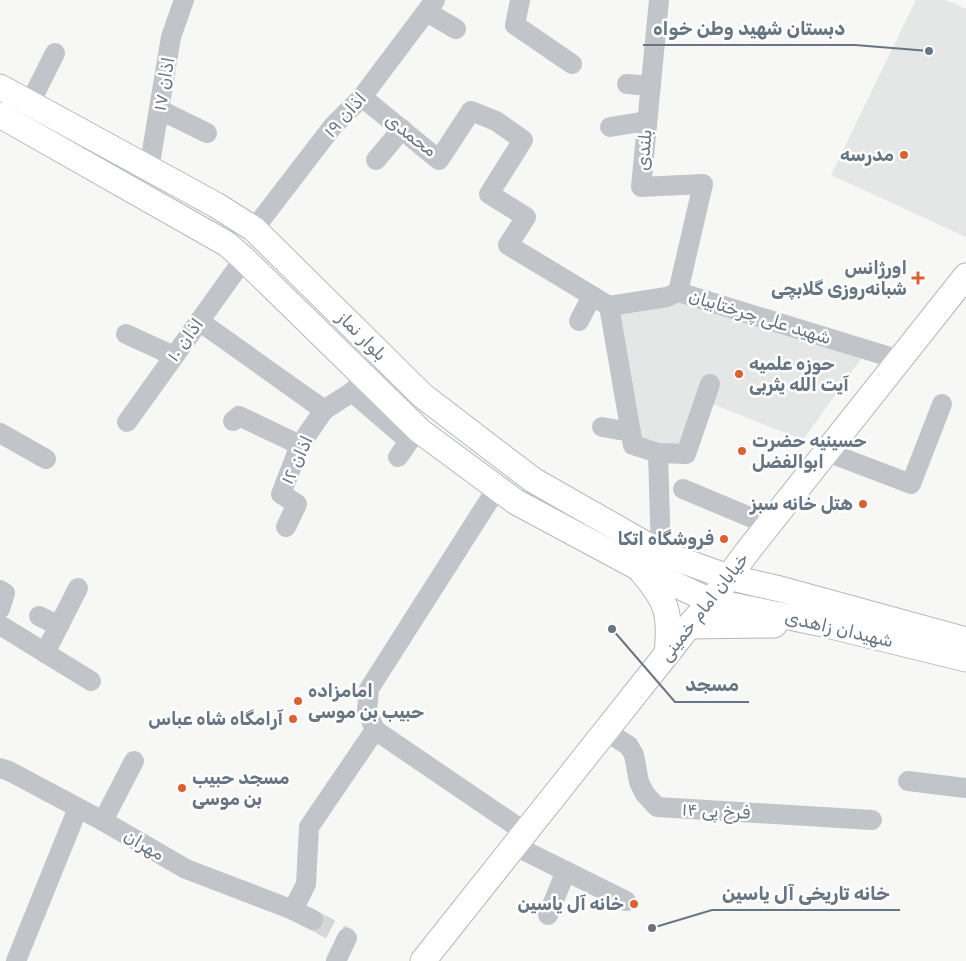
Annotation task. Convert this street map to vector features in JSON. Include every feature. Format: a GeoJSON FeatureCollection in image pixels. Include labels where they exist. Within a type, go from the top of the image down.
{"type":"FeatureCollection","features":[{"type":"Feature","properties":{"kind":"main road","name":"بلوار نماز"},"geometry":{"type":"LineString","coordinates":[[0,87],[216,205],[254,229],[423,396],[533,480],[661,554],[728,577]]}},
{"type":"Feature","properties":{"kind":"main road","name":"بلوار نماز"},"geometry":{"type":"LineString","coordinates":[[0,114],[227,244],[244,258],[408,442],[497,488],[516,502],[638,568],[711,601]]}},
{"type":"Feature","properties":{"kind":"main road","name":"خیابان امام خمینی"},"geometry":{"type":"LineString","coordinates":[[423,961],[689,626],[711,601],[747,552],[966,276]]}},
{"type":"Feature","properties":{"kind":"main road"},"geometry":{"type":"LineString","coordinates":[[614,555],[628,534]]}},
{"type":"Feature","properties":{"kind":"main road"},"geometry":{"type":"LineString","coordinates":[[747,552],[780,589]]}},
{"type":"Feature","properties":{"kind":"main road"},"geometry":{"type":"LineString","coordinates":[[638,568],[661,595],[666,608],[669,621],[667,654]]}},
{"type":"Feature","properties":{"kind":"main road","name":"شهیدان زاهدی"},"geometry":{"type":"LineString","coordinates":[[728,577],[780,589],[828,614],[966,660]]}},
{"type":"Feature","properties":{"kind":"main road","name":"شهیدان زاهدی"},"geometry":{"type":"LineString","coordinates":[[711,601],[828,614],[966,640]]}},
{"type":"Feature","properties":{"kind":"main road"},"geometry":{"type":"LineString","coordinates":[[689,626],[828,614]]}},
{"type":"Feature","properties":{"kind":"street","name":"اذان ۱۷"},"geometry":{"type":"LineString","coordinates":[[149,169],[172,37],[184,0]]}},
{"type":"Feature","properties":{"kind":"street"},"geometry":{"type":"LineString","coordinates":[[520,0],[515,25],[572,64]]}},
{"type":"Feature","properties":{"kind":"street","name":"بلندی"},"geometry":{"type":"LineString","coordinates":[[658,0],[641,187],[703,184],[678,292]]}},
{"type":"Feature","properties":{"kind":"street"},"geometry":{"type":"LineString","coordinates":[[431,6],[456,29]]}},
{"type":"Feature","properties":{"kind":"street","name":"اذان ۱۹"},"geometry":{"type":"LineString","coordinates":[[254,229],[332,126],[362,97],[431,6]]}},
{"type":"Feature","properties":{"kind":"street"},"geometry":{"type":"LineString","coordinates":[[30,103],[54,53]]}},
{"type":"Feature","properties":{"kind":"street"},"geometry":{"type":"LineString","coordinates":[[627,84],[650,86]]}},
{"type":"Feature","properties":{"kind":"street","name":"محمدی"},"geometry":{"type":"LineString","coordinates":[[362,97],[439,160],[472,110],[496,121],[523,140],[489,194],[526,217],[508,245],[600,301]]}},
{"type":"Feature","properties":{"kind":"street"},"geometry":{"type":"LineString","coordinates":[[160,110],[207,133]]}},
{"type":"Feature","properties":{"kind":"street"},"geometry":{"type":"LineString","coordinates":[[610,128],[647,121]]}},
{"type":"Feature","properties":{"kind":"street"},"geometry":{"type":"LineString","coordinates":[[376,160],[402,129]]}},
{"type":"Feature","properties":{"kind":"street","name":"اذان ۱۰"},"geometry":{"type":"LineString","coordinates":[[127,422],[244,258]]}},
{"type":"Feature","properties":{"kind":"street"},"geometry":{"type":"LineString","coordinates":[[579,321],[600,301],[667,297],[678,292]]}},
{"type":"Feature","properties":{"kind":"street","name":"شهید علی چرختابیان"},"geometry":{"type":"LineString","coordinates":[[678,292],[900,360]]}},
{"type":"Feature","properties":{"kind":"street"},"geometry":{"type":"LineString","coordinates":[[600,301],[633,445],[658,453],[686,454],[710,384]]}},
{"type":"Feature","properties":{"kind":"street"},"geometry":{"type":"LineString","coordinates":[[199,321],[324,410]]}},
{"type":"Feature","properties":{"kind":"street"},"geometry":{"type":"LineString","coordinates":[[126,334],[174,356]]}},
{"type":"Feature","properties":{"kind":"street","name":"اذان ۱۲"},"geometry":{"type":"LineString","coordinates":[[286,527],[297,504],[282,494],[300,445],[324,410],[359,385]]}},
{"type":"Feature","properties":{"kind":"street"},"geometry":{"type":"LineString","coordinates":[[827,452],[911,484],[942,404]]}},
{"type":"Feature","properties":{"kind":"street"},"geometry":{"type":"LineString","coordinates":[[233,420],[239,416],[300,445]]}},
{"type":"Feature","properties":{"kind":"street"},"geometry":{"type":"LineString","coordinates":[[602,427],[631,432]]}},
{"type":"Feature","properties":{"kind":"street"},"geometry":{"type":"LineString","coordinates":[[0,433],[46,459]]}},
{"type":"Feature","properties":{"kind":"street"},"geometry":{"type":"LineString","coordinates":[[658,453],[661,554]]}},
{"type":"Feature","properties":{"kind":"street"},"geometry":{"type":"LineString","coordinates":[[497,488],[369,689],[367,710],[375,730],[520,839],[566,871],[626,901]]}},
{"type":"Feature","properties":{"kind":"street"},"geometry":{"type":"LineString","coordinates":[[683,489],[769,525]]}},
{"type":"Feature","properties":{"kind":"street"},"geometry":{"type":"LineString","coordinates":[[45,653],[78,588]]}},
{"type":"Feature","properties":{"kind":"street"},"geometry":{"type":"LineString","coordinates":[[39,616],[58,626]]}},
{"type":"Feature","properties":{"kind":"street"},"geometry":{"type":"LineString","coordinates":[[0,625],[91,681]]}},
{"type":"Feature","properties":{"kind":"street"},"geometry":{"type":"LineString","coordinates":[[293,910],[306,884],[309,826],[375,730]]}},
{"type":"Feature","properties":{"kind":"street","name":"فرخ پی ۱۴"},"geometry":{"type":"LineString","coordinates":[[606,731],[629,746],[634,755],[639,782],[657,807],[872,820]]}},
{"type":"Feature","properties":{"kind":"street"},"geometry":{"type":"LineString","coordinates":[[103,822],[134,761]]}},
{"type":"Feature","properties":{"kind":"street","name":"مهران"},"geometry":{"type":"LineString","coordinates":[[0,768],[78,808],[186,869],[293,910],[313,920]]}},
{"type":"Feature","properties":{"kind":"street"},"geometry":{"type":"LineString","coordinates":[[908,781],[966,788]]}},
{"type":"Feature","properties":{"kind":"street"},"geometry":{"type":"LineString","coordinates":[[16,961],[78,808]]}},
{"type":"Feature","properties":{"kind":"street"},"geometry":{"type":"LineString","coordinates":[[548,915],[566,871]]}},
{"type":"Feature","properties":{"kind":"street"},"geometry":{"type":"LineString","coordinates":[[336,961],[347,938]]}},
{"type":"Feature","properties":{"kind":"shaded area"},"geometry":{"type":"Polygon","coordinates":[[[916,0],[946,0],[966,9],[966,237],[831,175],[916,0]]]}},
{"type":"Feature","properties":{"kind":"shaded area","name":"حوزه علمیه آیت الله یثربی"},"geometry":{"type":"Polygon","coordinates":[[[678,301],[863,356],[803,440],[710,403],[682,447],[639,440],[615,311],[678,301]]]}},
{"type":"Feature","properties":{"kind":"tunnel"},"geometry":{"type":"LineString","coordinates":[[313,920],[347,938]]}},
{"type":"Feature","properties":{"kind":"place","name":"دبستان شهید وطن خواه"},"geometry":{"type":"Point","coordinates":[929,51]}},
{"type":"Feature","properties":{"kind":"place","name":"مدرسه"},"geometry":{"type":"Point","coordinates":[904,155]}},
{"type":"Feature","properties":{"kind":"place","name":"اورژانس شبانه‌روزی گلابچی"},"geometry":{"type":"Point","coordinates":[918,278]}},
{"type":"Feature","properties":{"kind":"place","name":"حوزه علمیه آیت الله یثربی"},"geometry":{"type":"Point","coordinates":[739,374]}},
{"type":"Feature","properties":{"kind":"place","name":"حسینیه حضرت ابوالفضل"},"geometry":{"type":"Point","coordinates":[742,451]}},
{"type":"Feature","properties":{"kind":"place","name":"هتل خانه سبز"},"geometry":{"type":"Point","coordinates":[863,504]}},
{"type":"Feature","properties":{"kind":"place","name":"فروشگاه اتکا"},"geometry":{"type":"Point","coordinates":[724,539]}},
{"type":"Feature","properties":{"kind":"place","name":"مسجد"},"geometry":{"type":"Point","coordinates":[612,629]}},
{"type":"Feature","properties":{"kind":"place","name":"امامزاده حبیب بن موسی"},"geometry":{"type":"Point","coordinates":[298,701]}},
{"type":"Feature","properties":{"kind":"place","name":"آرامگاه شاه عباس"},"geometry":{"type":"Point","coordinates":[293,719]}},
{"type":"Feature","properties":{"kind":"place","name":"مسجد حبیب بن موسی"},"geometry":{"type":"Point","coordinates":[182,788]}},
{"type":"Feature","properties":{"kind":"place","name":"خانه آل یاسین"},"geometry":{"type":"Point","coordinates":[634,904]}},
{"type":"Feature","properties":{"kind":"place","name":"خانه تاریخی آل یاسین"},"geometry":{"type":"Point","coordinates":[652,928]}}]}
